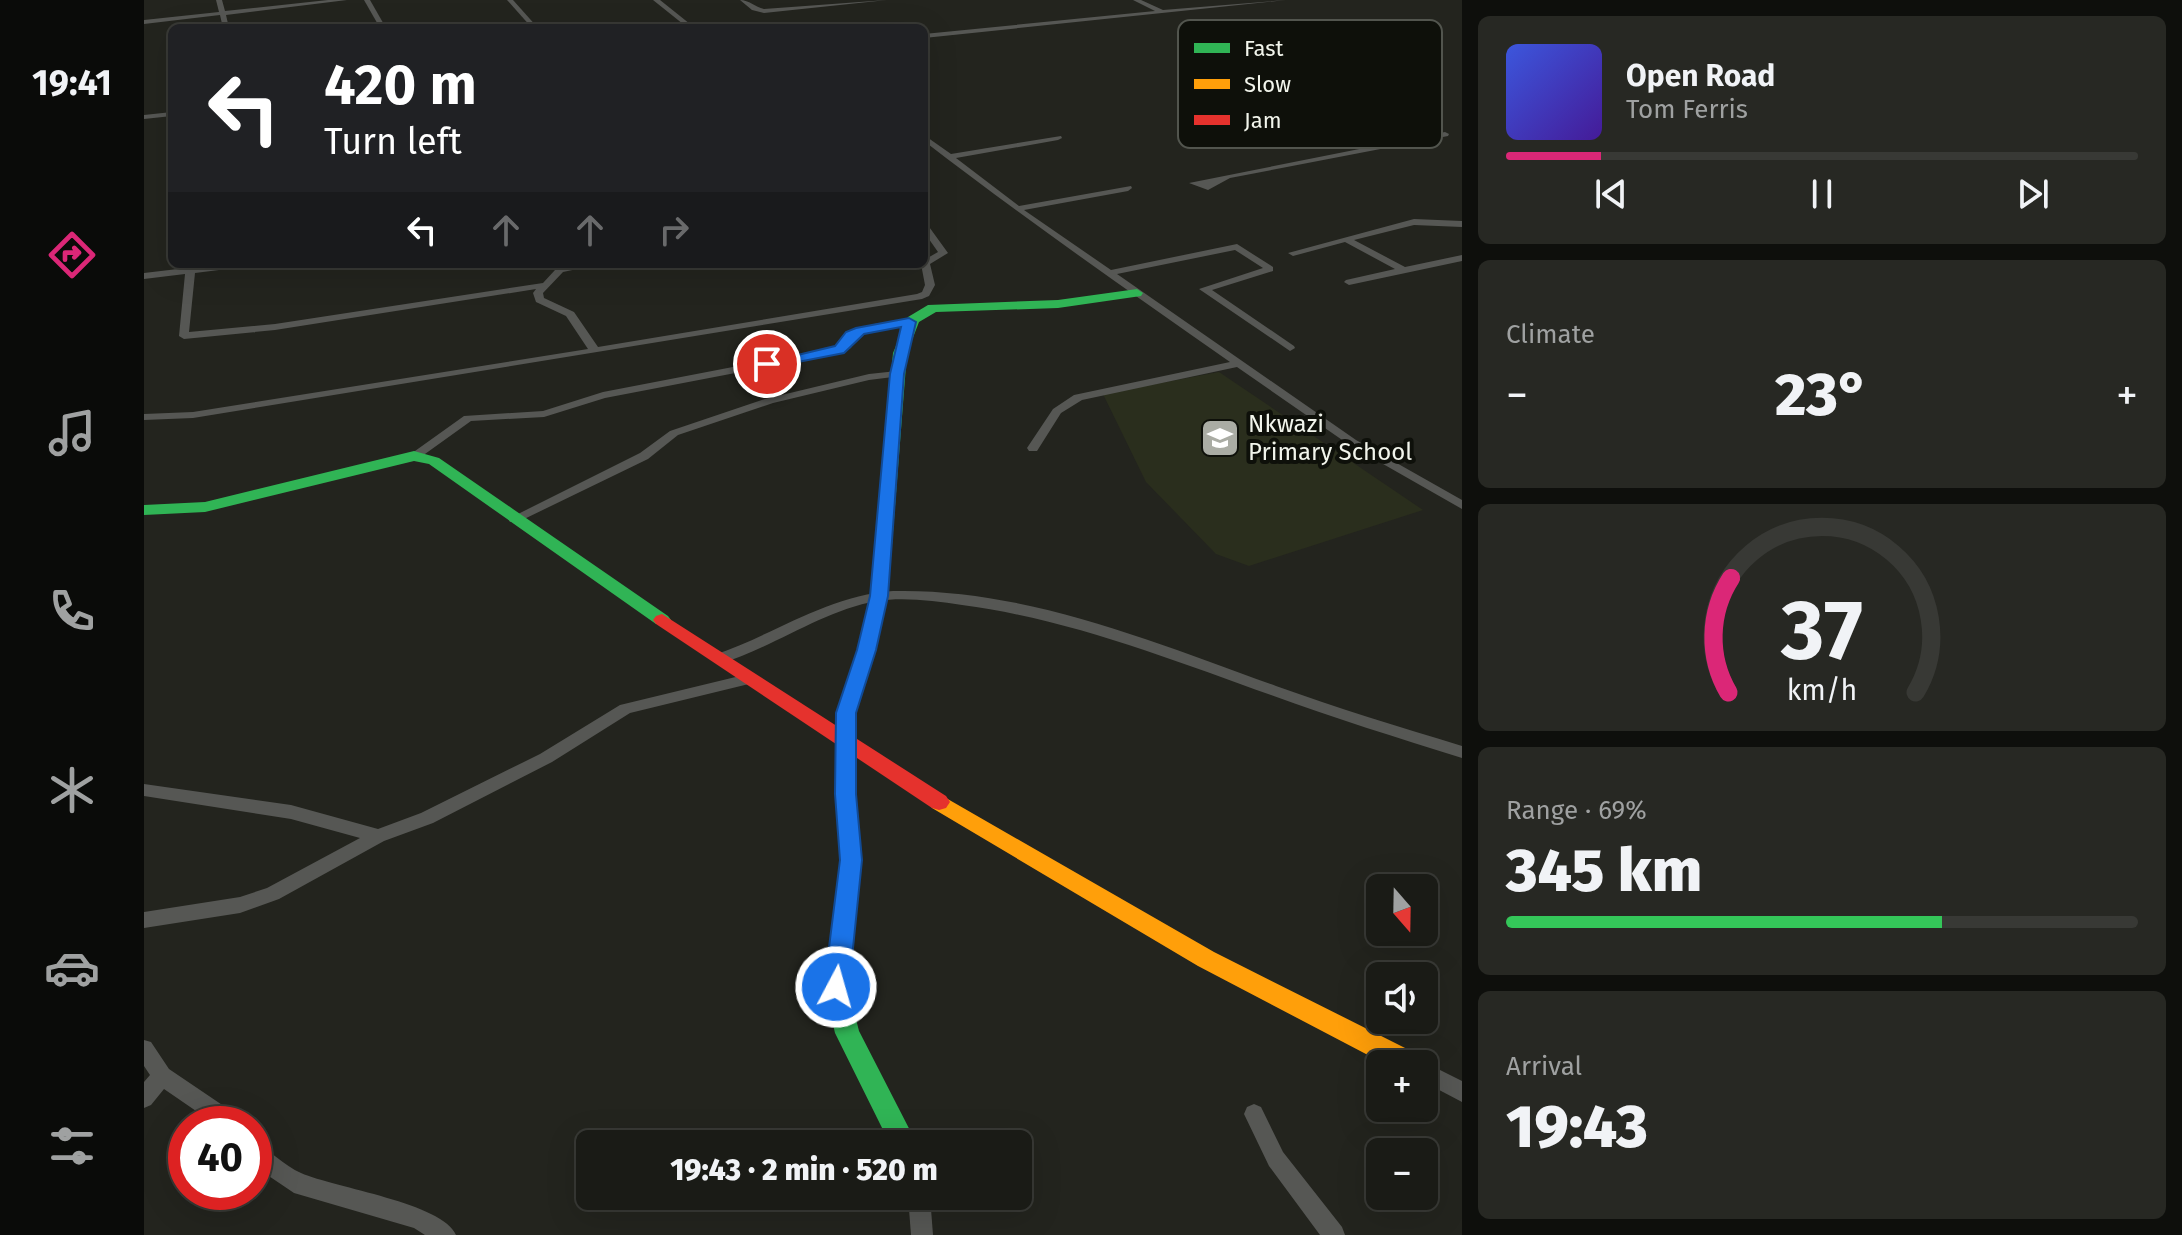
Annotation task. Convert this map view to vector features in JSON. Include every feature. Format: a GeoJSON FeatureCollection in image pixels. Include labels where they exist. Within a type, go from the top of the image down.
{"type":"FeatureCollection","features":[{"type":"Feature","properties":{"kind":"street"},"geometry":{"type":"LineString","coordinates":[[219,0],[225,24]]}},
{"type":"Feature","properties":{"kind":"street"},"geometry":{"type":"LineString","coordinates":[[144,22],[344,0]]}},
{"type":"Feature","properties":{"kind":"street"},"geometry":{"type":"LineString","coordinates":[[367,0],[381,24]]}},
{"type":"Feature","properties":{"kind":"street"},"geometry":{"type":"LineString","coordinates":[[510,0],[531,24]]}},
{"type":"Feature","properties":{"kind":"street"},"geometry":{"type":"LineString","coordinates":[[657,1],[676,0]]}},
{"type":"Feature","properties":{"kind":"street"},"geometry":{"type":"LineString","coordinates":[[743,0],[754,9],[764,11],[884,0]]}},
{"type":"Feature","properties":{"kind":"street"},"geometry":{"type":"LineString","coordinates":[[1136,0],[1163,12]]}},
{"type":"Feature","properties":{"kind":"street"},"geometry":{"type":"LineString","coordinates":[[928,36],[1283,0]]}},
{"type":"Feature","properties":{"kind":"street"},"geometry":{"type":"LineString","coordinates":[[657,1],[687,24]]}},
{"type":"Feature","properties":{"kind":"street"},"geometry":{"type":"LineString","coordinates":[[144,117],[168,114]]}},
{"type":"Feature","properties":{"kind":"street"},"geometry":{"type":"LineString","coordinates":[[947,157],[1058,138]]}},
{"type":"Feature","properties":{"kind":"street"},"geometry":{"type":"LineString","coordinates":[[928,140],[1017,209],[1352,442],[1462,505]]}},
{"type":"Feature","properties":{"kind":"street"},"geometry":{"type":"LineString","coordinates":[[1226,178],[1375,148]]}},
{"type":"Feature","properties":{"kind":"street"},"geometry":{"type":"LineString","coordinates":[[1017,209],[1128,188]]}},
{"type":"Feature","properties":{"kind":"street"},"geometry":{"type":"LineString","coordinates":[[1293,253],[1425,220],[1462,224]]}},
{"type":"Feature","properties":{"kind":"street"},"geometry":{"type":"LineString","coordinates":[[928,232],[943,253],[928,261]]}},
{"type":"Feature","properties":{"kind":"street"},"geometry":{"type":"LineString","coordinates":[[1347,240],[1403,270]]}},
{"type":"Feature","properties":{"kind":"street"},"geometry":{"type":"LineString","coordinates":[[1109,273],[1225,247],[1240,248],[1270,269],[1204,289],[1290,348]]}},
{"type":"Feature","properties":{"kind":"street"},"geometry":{"type":"LineString","coordinates":[[1349,282],[1462,258]]}},
{"type":"Feature","properties":{"kind":"street"},"geometry":{"type":"LineString","coordinates":[[144,276],[213,268]]}},
{"type":"Feature","properties":{"kind":"street"},"geometry":{"type":"LineString","coordinates":[[558,268],[548,285],[538,293],[539,300],[570,314],[595,351]]}},
{"type":"Feature","properties":{"kind":"street"},"geometry":{"type":"LineString","coordinates":[[144,417],[193,415],[919,297],[926,294],[930,285],[926,268]]}},
{"type":"Feature","properties":{"kind":"street"},"geometry":{"type":"LineString","coordinates":[[190,271],[184,336],[275,327],[548,285]]}},
{"type":"Feature","properties":{"kind":"street"},"geometry":{"type":"LineString","coordinates":[[144,510],[205,507],[414,456],[468,418],[544,414],[603,395],[839,350],[847,346],[851,335],[909,322],[923,311],[942,307],[1058,304],[1137,293]]}},
{"type":"Feature","properties":{"kind":"street"},"geometry":{"type":"LineString","coordinates":[[897,1130],[847,1033],[836,987],[851,860],[846,713],[867,650],[879,596],[897,374],[909,322]]}},
{"type":"Feature","properties":{"kind":"street"},"geometry":{"type":"LineString","coordinates":[[1033,448],[1057,411],[1078,397],[1240,363]]}},
{"type":"Feature","properties":{"kind":"street"},"geometry":{"type":"LineString","coordinates":[[514,519],[644,456],[674,433],[769,401],[869,377],[897,374]]}},
{"type":"Feature","properties":{"kind":"street"},"geometry":{"type":"LineString","coordinates":[[414,456],[434,461],[748,679],[955,813],[1154,930],[1383,1050]]}},
{"type":"Feature","properties":{"kind":"street"},"geometry":{"type":"LineString","coordinates":[[719,659],[757,647],[835,607],[879,596],[984,601],[1127,638],[1462,752]]}},
{"type":"Feature","properties":{"kind":"street"},"geometry":{"type":"LineString","coordinates":[[144,920],[240,905],[262,898],[378,836],[427,818],[546,758],[625,709],[748,679]]}},
{"type":"Feature","properties":{"kind":"street"},"geometry":{"type":"LineString","coordinates":[[144,790],[291,812],[378,836]]}},
{"type":"Feature","properties":{"kind":"street"},"geometry":{"type":"LineString","coordinates":[[144,1049],[162,1076],[206,1106]]}},
{"type":"Feature","properties":{"kind":"street"},"geometry":{"type":"LineString","coordinates":[[144,1098],[162,1076]]}},
{"type":"Feature","properties":{"kind":"street"},"geometry":{"type":"LineString","coordinates":[[1438,1079],[1462,1092]]}},
{"type":"Feature","properties":{"kind":"street"},"geometry":{"type":"LineString","coordinates":[[1254,1114],[1276,1159],[1334,1235]]}},
{"type":"Feature","properties":{"kind":"street"},"geometry":{"type":"LineString","coordinates":[[272,1166],[294,1182],[419,1219],[445,1235]]}},
{"type":"Feature","properties":{"kind":"street"},"geometry":{"type":"LineString","coordinates":[[920,1210],[922,1235]]}},
{"type":"Feature","properties":{"kind":"shaded area","name":"Nkwazi Primary School"},"geometry":{"type":"Polygon","coordinates":[[[1219,372],[1423,510],[1249,566],[1216,554],[1146,482],[1103,394],[1219,372]]]}},
{"type":"Feature","properties":{"kind":"traffic: fast"},"geometry":{"type":"LineString","coordinates":[[897,1130],[847,1033],[836,987],[851,860],[845,794],[846,713],[867,650],[879,596],[900,353],[913,320],[933,308],[1058,304],[1137,293]]}},
{"type":"Feature","properties":{"kind":"traffic: fast"},"geometry":{"type":"LineString","coordinates":[[144,510],[205,507],[414,456],[434,461],[662,620]]}},
{"type":"Feature","properties":{"kind":"traffic: slow"},"geometry":{"type":"LineString","coordinates":[[939,802],[1206,959],[1383,1050]]}},
{"type":"Feature","properties":{"kind":"traffic: jam"},"geometry":{"type":"LineString","coordinates":[[662,620],[939,802]]}},
{"type":"Feature","properties":{"kind":"place","name":"Nkwazi Primary School"},"geometry":{"type":"Point","coordinates":[1220,438]}},
{"type":"Feature","properties":{"kind":"route"},"geometry":{"type":"LineString","coordinates":[[767,364],[839,350],[847,346],[851,335],[860,331],[909,322],[897,374],[876,616],[846,713],[845,794],[851,860],[836,987]]}}]}
